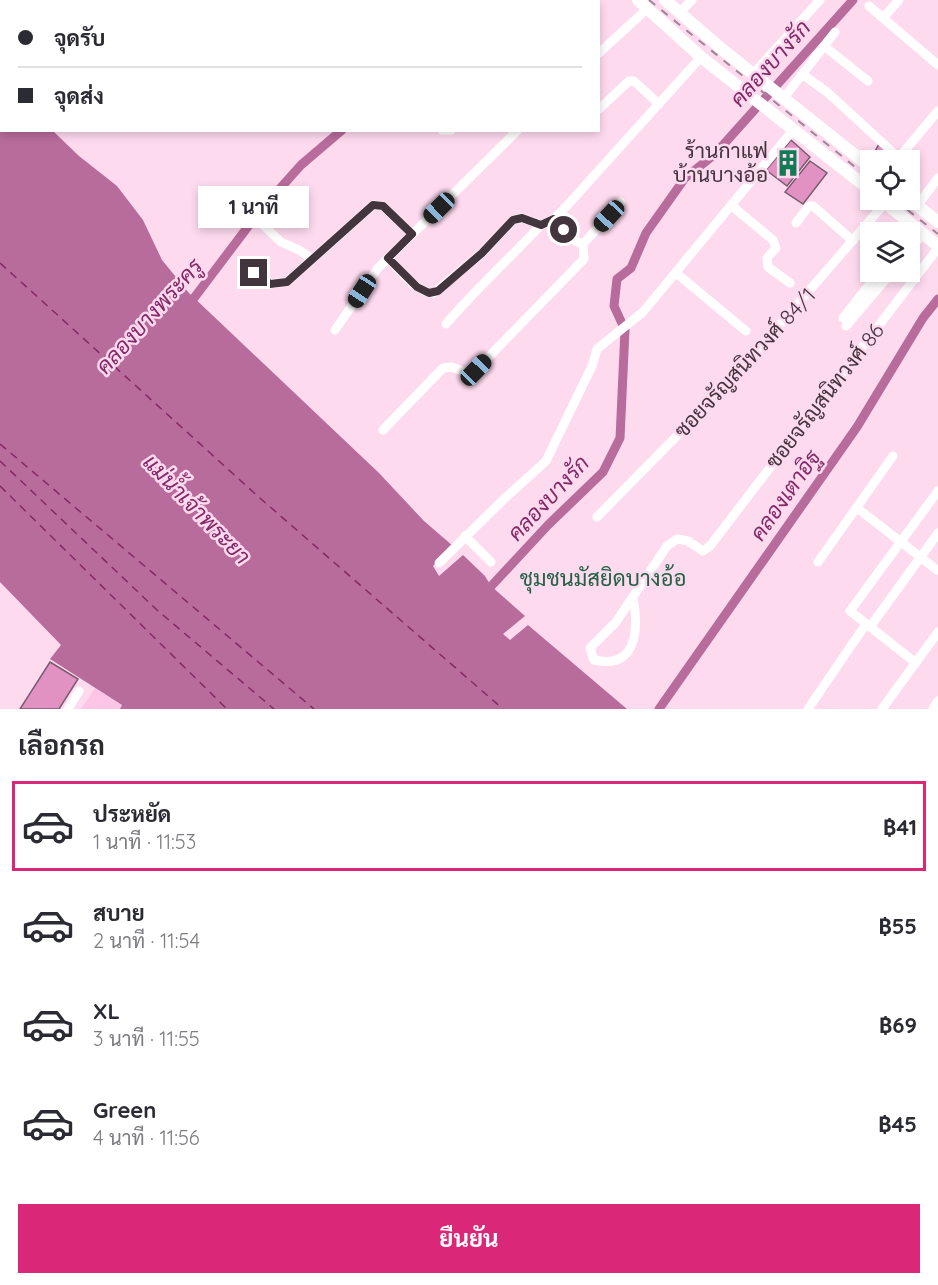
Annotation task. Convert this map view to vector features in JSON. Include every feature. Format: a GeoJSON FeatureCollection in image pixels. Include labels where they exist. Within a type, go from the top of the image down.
{"type":"FeatureCollection","features":[{"type":"Feature","properties":{"kind":"main road"},"geometry":{"type":"LineString","coordinates":[[638,0],[701,57],[860,182]]}},
{"type":"Feature","properties":{"kind":"main road"},"geometry":{"type":"LineString","coordinates":[[665,0],[783,99],[860,159]]}},
{"type":"Feature","properties":{"kind":"main road"},"geometry":{"type":"LineString","coordinates":[[920,207],[938,222]]}},
{"type":"Feature","properties":{"kind":"main road"},"geometry":{"type":"LineString","coordinates":[[895,210],[938,247]]}},
{"type":"Feature","properties":{"kind":"street"},"geometry":{"type":"LineString","coordinates":[[679,13],[692,0]]}},
{"type":"Feature","properties":{"kind":"street"},"geometry":{"type":"LineString","coordinates":[[754,73],[820,0]]}},
{"type":"Feature","properties":{"kind":"street"},"geometry":{"type":"LineString","coordinates":[[883,18],[899,0]]}},
{"type":"Feature","properties":{"kind":"street"},"geometry":{"type":"LineString","coordinates":[[869,6],[938,65]]}},
{"type":"Feature","properties":{"kind":"street"},"geometry":{"type":"LineString","coordinates":[[600,52],[648,8]]}},
{"type":"Feature","properties":{"kind":"street"},"geometry":{"type":"LineString","coordinates":[[783,99],[835,32]]}},
{"type":"Feature","properties":{"kind":"street"},"geometry":{"type":"LineString","coordinates":[[824,46],[868,81]]}},
{"type":"Feature","properties":{"kind":"street"},"geometry":{"type":"LineString","coordinates":[[446,324],[465,301],[483,286],[541,225],[554,219],[701,57]]}},
{"type":"Feature","properties":{"kind":"street"},"geometry":{"type":"LineString","coordinates":[[802,74],[834,98],[888,150]]}},
{"type":"Feature","properties":{"kind":"street"},"geometry":{"type":"LineString","coordinates":[[600,108],[629,81],[634,81],[659,104]]}},
{"type":"Feature","properties":{"kind":"street"},"geometry":{"type":"LineString","coordinates":[[906,150],[938,111]]}},
{"type":"Feature","properties":{"kind":"street"},"geometry":{"type":"LineString","coordinates":[[439,563],[546,461],[592,366],[597,349],[643,312],[795,129]]}},
{"type":"Feature","properties":{"kind":"street"},"geometry":{"type":"LineString","coordinates":[[334,330],[372,275],[516,132]]}},
{"type":"Feature","properties":{"kind":"street"},"geometry":{"type":"LineString","coordinates":[[920,196],[938,178]]}},
{"type":"Feature","properties":{"kind":"street"},"geometry":{"type":"LineString","coordinates":[[383,430],[443,368],[453,368],[467,373],[476,370],[584,259],[583,244],[621,202]]}},
{"type":"Feature","properties":{"kind":"street"},"geometry":{"type":"LineString","coordinates":[[242,265],[266,282],[276,285],[287,282],[373,205],[383,206],[412,234]]}},
{"type":"Feature","properties":{"kind":"street"},"geometry":{"type":"LineString","coordinates":[[732,206],[773,240],[776,248],[768,258],[768,267],[790,284]]}},
{"type":"Feature","properties":{"kind":"street"},"geometry":{"type":"LineString","coordinates":[[796,223],[809,206],[813,206],[853,241]]}},
{"type":"Feature","properties":{"kind":"street","name":"ซอยจรัญสนิทวงศ์ 84/1"},"geometry":{"type":"LineString","coordinates":[[597,517],[731,381],[853,241],[877,210]]}},
{"type":"Feature","properties":{"kind":"street"},"geometry":{"type":"LineString","coordinates":[[388,258],[423,291],[434,293],[482,253],[513,220],[522,218],[541,225]]}},
{"type":"Feature","properties":{"kind":"street"},"geometry":{"type":"LineString","coordinates":[[554,219],[575,241],[583,244]]}},
{"type":"Feature","properties":{"kind":"street"},"geometry":{"type":"LineString","coordinates":[[259,221],[281,242],[312,259]]}},
{"type":"Feature","properties":{"kind":"street"},"geometry":{"type":"LineString","coordinates":[[920,238],[923,234]]}},
{"type":"Feature","properties":{"kind":"street","name":"ซอยจรัญสนิทวงศ์ 86"},"geometry":{"type":"LineString","coordinates":[[633,598],[636,614],[635,636],[629,652],[618,661],[608,664],[594,660],[590,648],[616,622],[667,546],[677,539],[704,551],[710,546],[938,247]]}},
{"type":"Feature","properties":{"kind":"street"},"geometry":{"type":"LineString","coordinates":[[675,273],[746,331]]}},
{"type":"Feature","properties":{"kind":"street"},"geometry":{"type":"LineString","coordinates":[[869,293],[875,282]]}},
{"type":"Feature","properties":{"kind":"street"},"geometry":{"type":"LineString","coordinates":[[845,322],[881,282]]}},
{"type":"Feature","properties":{"kind":"street"},"geometry":{"type":"LineString","coordinates":[[819,562],[893,456]]}},
{"type":"Feature","properties":{"kind":"street"},"geometry":{"type":"LineString","coordinates":[[916,663],[850,611],[938,491]]}},
{"type":"Feature","properties":{"kind":"street"},"geometry":{"type":"LineString","coordinates":[[857,508],[937,570]]}},
{"type":"Feature","properties":{"kind":"street"},"geometry":{"type":"LineString","coordinates":[[808,709],[938,533]]}},
{"type":"Feature","properties":{"kind":"street"},"geometry":{"type":"LineString","coordinates":[[465,536],[491,562]]}},
{"type":"Feature","properties":{"kind":"street"},"geometry":{"type":"LineString","coordinates":[[882,709],[938,632]]}},
{"type":"Feature","properties":{"kind":"street"},"geometry":{"type":"LineString","coordinates":[[68,709],[79,691]]}},
{"type":"Feature","properties":{"kind":"street"},"geometry":{"type":"LineString","coordinates":[[933,709],[938,701]]}},
{"type":"Feature","properties":{"kind":"shaded area"},"geometry":{"type":"Polygon","coordinates":[[[95,688],[123,706],[120,709],[81,709],[95,688]]]}},
{"type":"Feature","properties":{"kind":"water","name":"แม่น้ำเจ้าพระยา"},"geometry":{"type":"Polygon","coordinates":[[[0,132],[54,132],[79,156],[117,186],[143,220],[162,260],[189,293],[379,473],[424,521],[453,546],[433,566],[439,576],[463,555],[485,576],[491,586],[525,616],[503,634],[510,640],[528,625],[627,709],[120,709],[122,705],[50,659],[61,645],[0,582],[0,132]]]}},
{"type":"Feature","properties":{"kind":"building","name":"ร้านกาแฟ บ้านบางอ้อ"},"geometry":{"type":"Polygon","coordinates":[[[791,140],[810,157],[787,186],[766,170],[791,140]]]}},
{"type":"Feature","properties":{"kind":"building"},"geometry":{"type":"Polygon","coordinates":[[[879,144],[885,150],[876,150],[879,144]]]}},
{"type":"Feature","properties":{"kind":"building"},"geometry":{"type":"Polygon","coordinates":[[[810,161],[827,173],[803,204],[785,192],[810,161]]]}},
{"type":"Feature","properties":{"kind":"building"},"geometry":{"type":"Polygon","coordinates":[[[50,662],[78,679],[59,709],[20,709],[50,662]]]}},
{"type":"Feature","properties":{"kind":"waterway","name":"คลองบางรัก"},"geometry":{"type":"LineString","coordinates":[[483,595],[548,525],[603,472],[620,438],[625,330],[614,306],[617,279],[631,268],[646,233],[685,178],[715,154],[853,0]]}},
{"type":"Feature","properties":{"kind":"waterway","name":"คลองบางพระครู"},"geometry":{"type":"LineString","coordinates":[[188,306],[259,212],[301,165],[340,132]]}},
{"type":"Feature","properties":{"kind":"waterway","name":"คลองเตาอิฐ"},"geometry":{"type":"LineString","coordinates":[[659,709],[857,427],[923,318],[938,299]]}},
{"type":"Feature","properties":{"kind":"ferry route"},"geometry":{"type":"LineString","coordinates":[[0,263],[261,499],[503,709]]}},
{"type":"Feature","properties":{"kind":"ferry route"},"geometry":{"type":"LineString","coordinates":[[0,444],[314,709]]}},
{"type":"Feature","properties":{"kind":"ferry route"},"geometry":{"type":"LineString","coordinates":[[0,461],[157,610],[274,709]]}},
{"type":"Feature","properties":{"kind":"ferry route"},"geometry":{"type":"LineString","coordinates":[[0,486],[227,709]]}},
{"type":"Feature","properties":{"kind":"railway"},"geometry":{"type":"LineString","coordinates":[[649,0],[860,171]]}},
{"type":"Feature","properties":{"kind":"railway"},"geometry":{"type":"LineString","coordinates":[[908,210],[938,234]]}},
{"type":"Feature","properties":{"kind":"place","name":"ร้านกาแฟ บ้านบางอ้อ"},"geometry":{"type":"Point","coordinates":[788,163]}},
{"type":"Feature","properties":{"kind":"district","name":"ชุมชนมัสยิดบางอ้อ"},"geometry":{"type":"Point","coordinates":[603,578]}},
{"type":"Feature","properties":{"kind":"route"},"geometry":{"type":"LineString","coordinates":[[254,273],[270,284],[287,282],[369,207],[377,204],[383,206],[412,234],[388,258],[417,287],[429,293],[438,291],[482,253],[513,220],[530,219],[541,225],[554,219],[564,230]]}}]}
